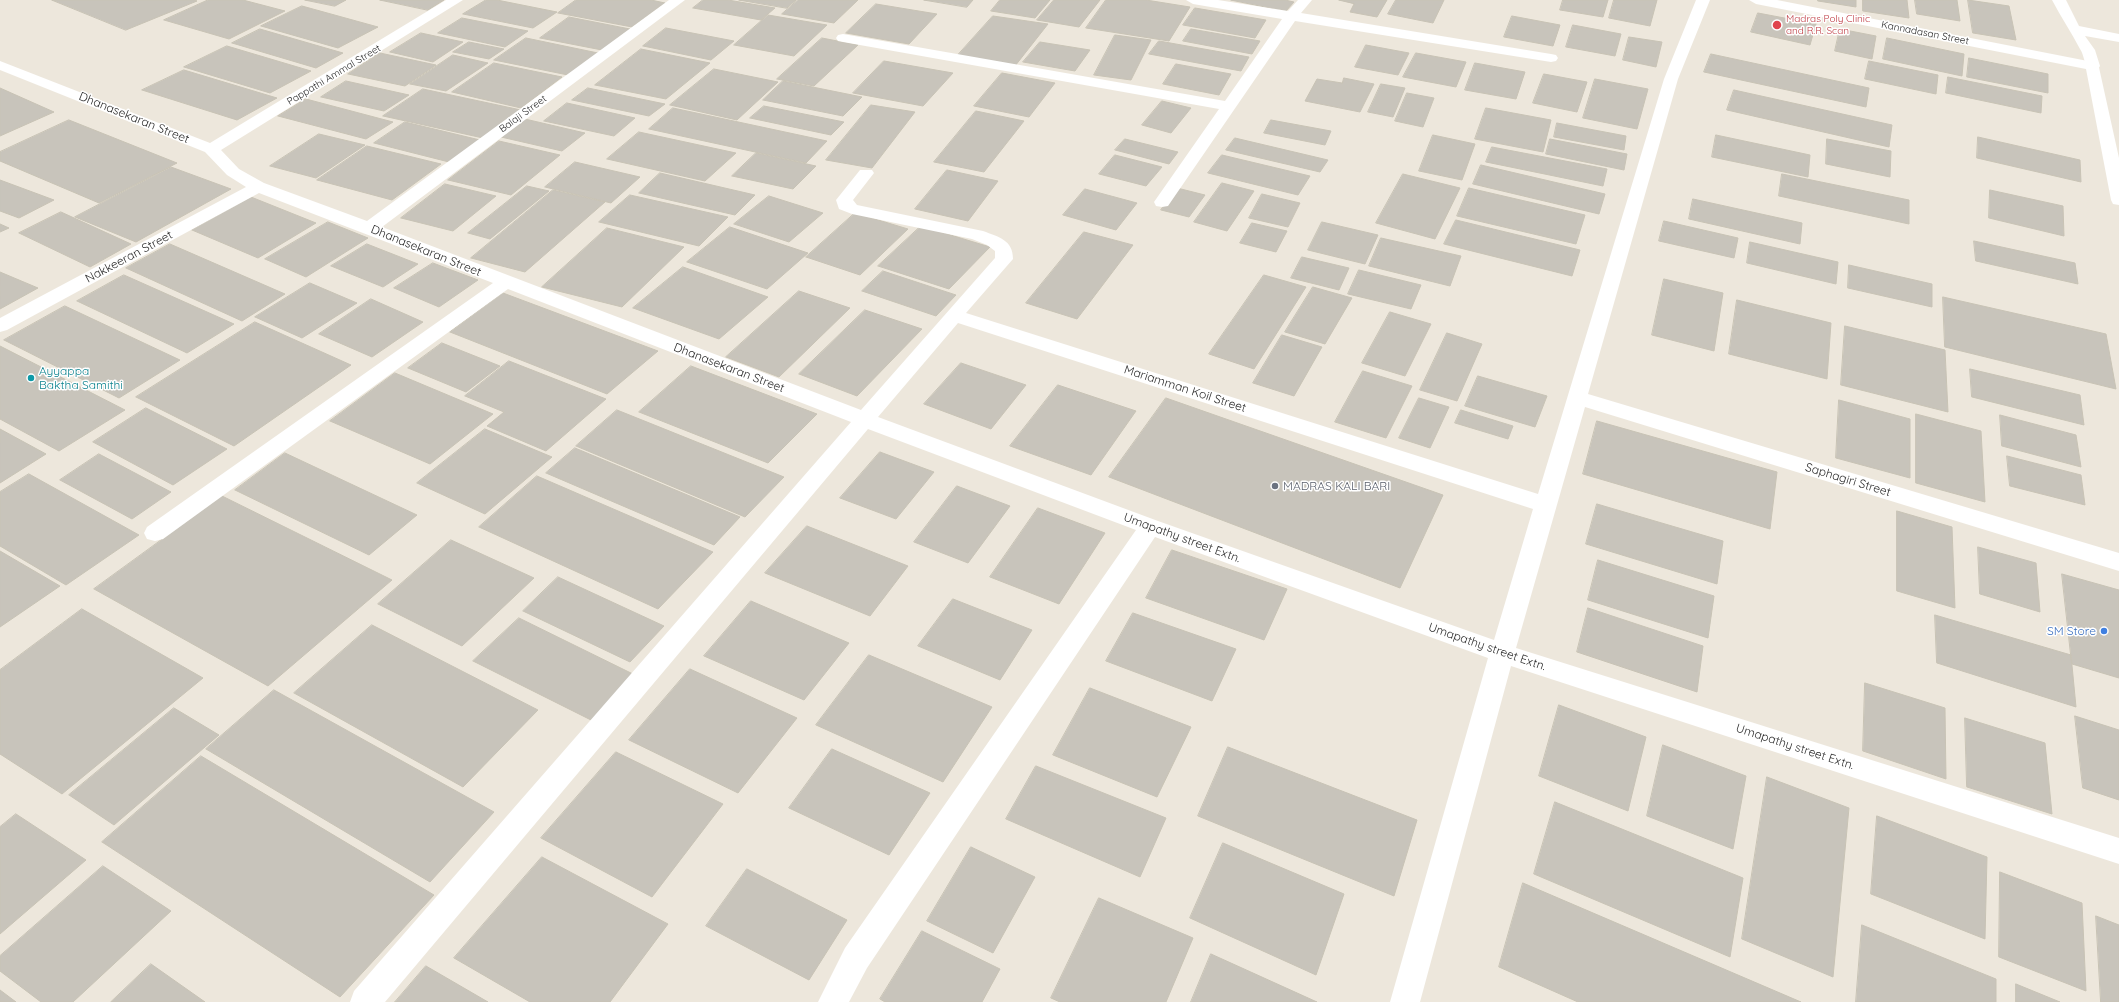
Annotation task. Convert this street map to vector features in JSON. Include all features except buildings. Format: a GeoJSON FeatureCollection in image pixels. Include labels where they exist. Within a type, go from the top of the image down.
{"type":"FeatureCollection","features":[{"type":"Feature","properties":{"kind":"street","name":"Pappathi Ammal Street"},"geometry":{"type":"LineString","coordinates":[[212,149],[456,0]]}},
{"type":"Feature","properties":{"kind":"street","name":"Balaji Street"},"geometry":{"type":"LineString","coordinates":[[369,228],[678,0]]}},
{"type":"Feature","properties":{"kind":"street"},"geometry":{"type":"LineString","coordinates":[[1193,0],[1550,58]]}},
{"type":"Feature","properties":{"kind":"street"},"geometry":{"type":"LineString","coordinates":[[1162,202],[1291,16],[1305,0]]}},
{"type":"Feature","properties":{"kind":"street"},"geometry":{"type":"LineString","coordinates":[[1405,1002],[1502,653],[1671,79],[1703,0]]}},
{"type":"Feature","properties":{"kind":"street","name":"Kannadasan Street"},"geometry":{"type":"LineString","coordinates":[[1756,0],[2093,66]]}},
{"type":"Feature","properties":{"kind":"street"},"geometry":{"type":"LineString","coordinates":[[2059,0],[2074,29],[2088,50],[2093,66],[2117,175],[2119,200]]}},
{"type":"Feature","properties":{"kind":"street"},"geometry":{"type":"LineString","coordinates":[[2074,29],[2119,38]]}},
{"type":"Feature","properties":{"kind":"street"},"geometry":{"type":"LineString","coordinates":[[843,38],[1228,106]]}},
{"type":"Feature","properties":{"kind":"street","name":"Dhanasekaran Street"},"geometry":{"type":"LineString","coordinates":[[0,65],[212,149],[233,172],[258,188],[369,228],[505,283],[864,418]]}},
{"type":"Feature","properties":{"kind":"street"},"geometry":{"type":"LineString","coordinates":[[365,1002],[864,418],[1004,259],[1004,249],[993,241],[978,235],[852,209],[845,205],[844,200],[866,173]]}},
{"type":"Feature","properties":{"kind":"street","name":"Nakkeeran Street"},"geometry":{"type":"LineString","coordinates":[[0,326],[258,188]]}},
{"type":"Feature","properties":{"kind":"street"},"geometry":{"type":"LineString","coordinates":[[155,533],[505,283]]}},
{"type":"Feature","properties":{"kind":"street","name":"Mariamman Koil Street"},"geometry":{"type":"LineString","coordinates":[[954,314],[1546,505]]}},
{"type":"Feature","properties":{"kind":"street","name":"Saphagiri Street"},"geometry":{"type":"LineString","coordinates":[[1578,398],[2119,562]]}},
{"type":"Feature","properties":{"kind":"street","name":"Umapathy street Extn."},"geometry":{"type":"LineString","coordinates":[[864,418],[1150,527],[1502,653],[2119,851]]}},
{"type":"Feature","properties":{"kind":"street"},"geometry":{"type":"LineString","coordinates":[[833,1002],[856,958],[1150,527]]}},
{"type":"Feature","properties":{"kind":"place","name":"Madras Poly Clinic and R.R. Scan"},"geometry":{"type":"Point","coordinates":[1777,25]}},
{"type":"Feature","properties":{"kind":"place","name":"Ayyappa Baktha Samithi"},"geometry":{"type":"Point","coordinates":[31,378]}},
{"type":"Feature","properties":{"kind":"place","name":"MADRAS KALI BARI"},"geometry":{"type":"Point","coordinates":[1275,486]}},
{"type":"Feature","properties":{"kind":"place","name":"SM Store"},"geometry":{"type":"Point","coordinates":[2104,631]}}]}
